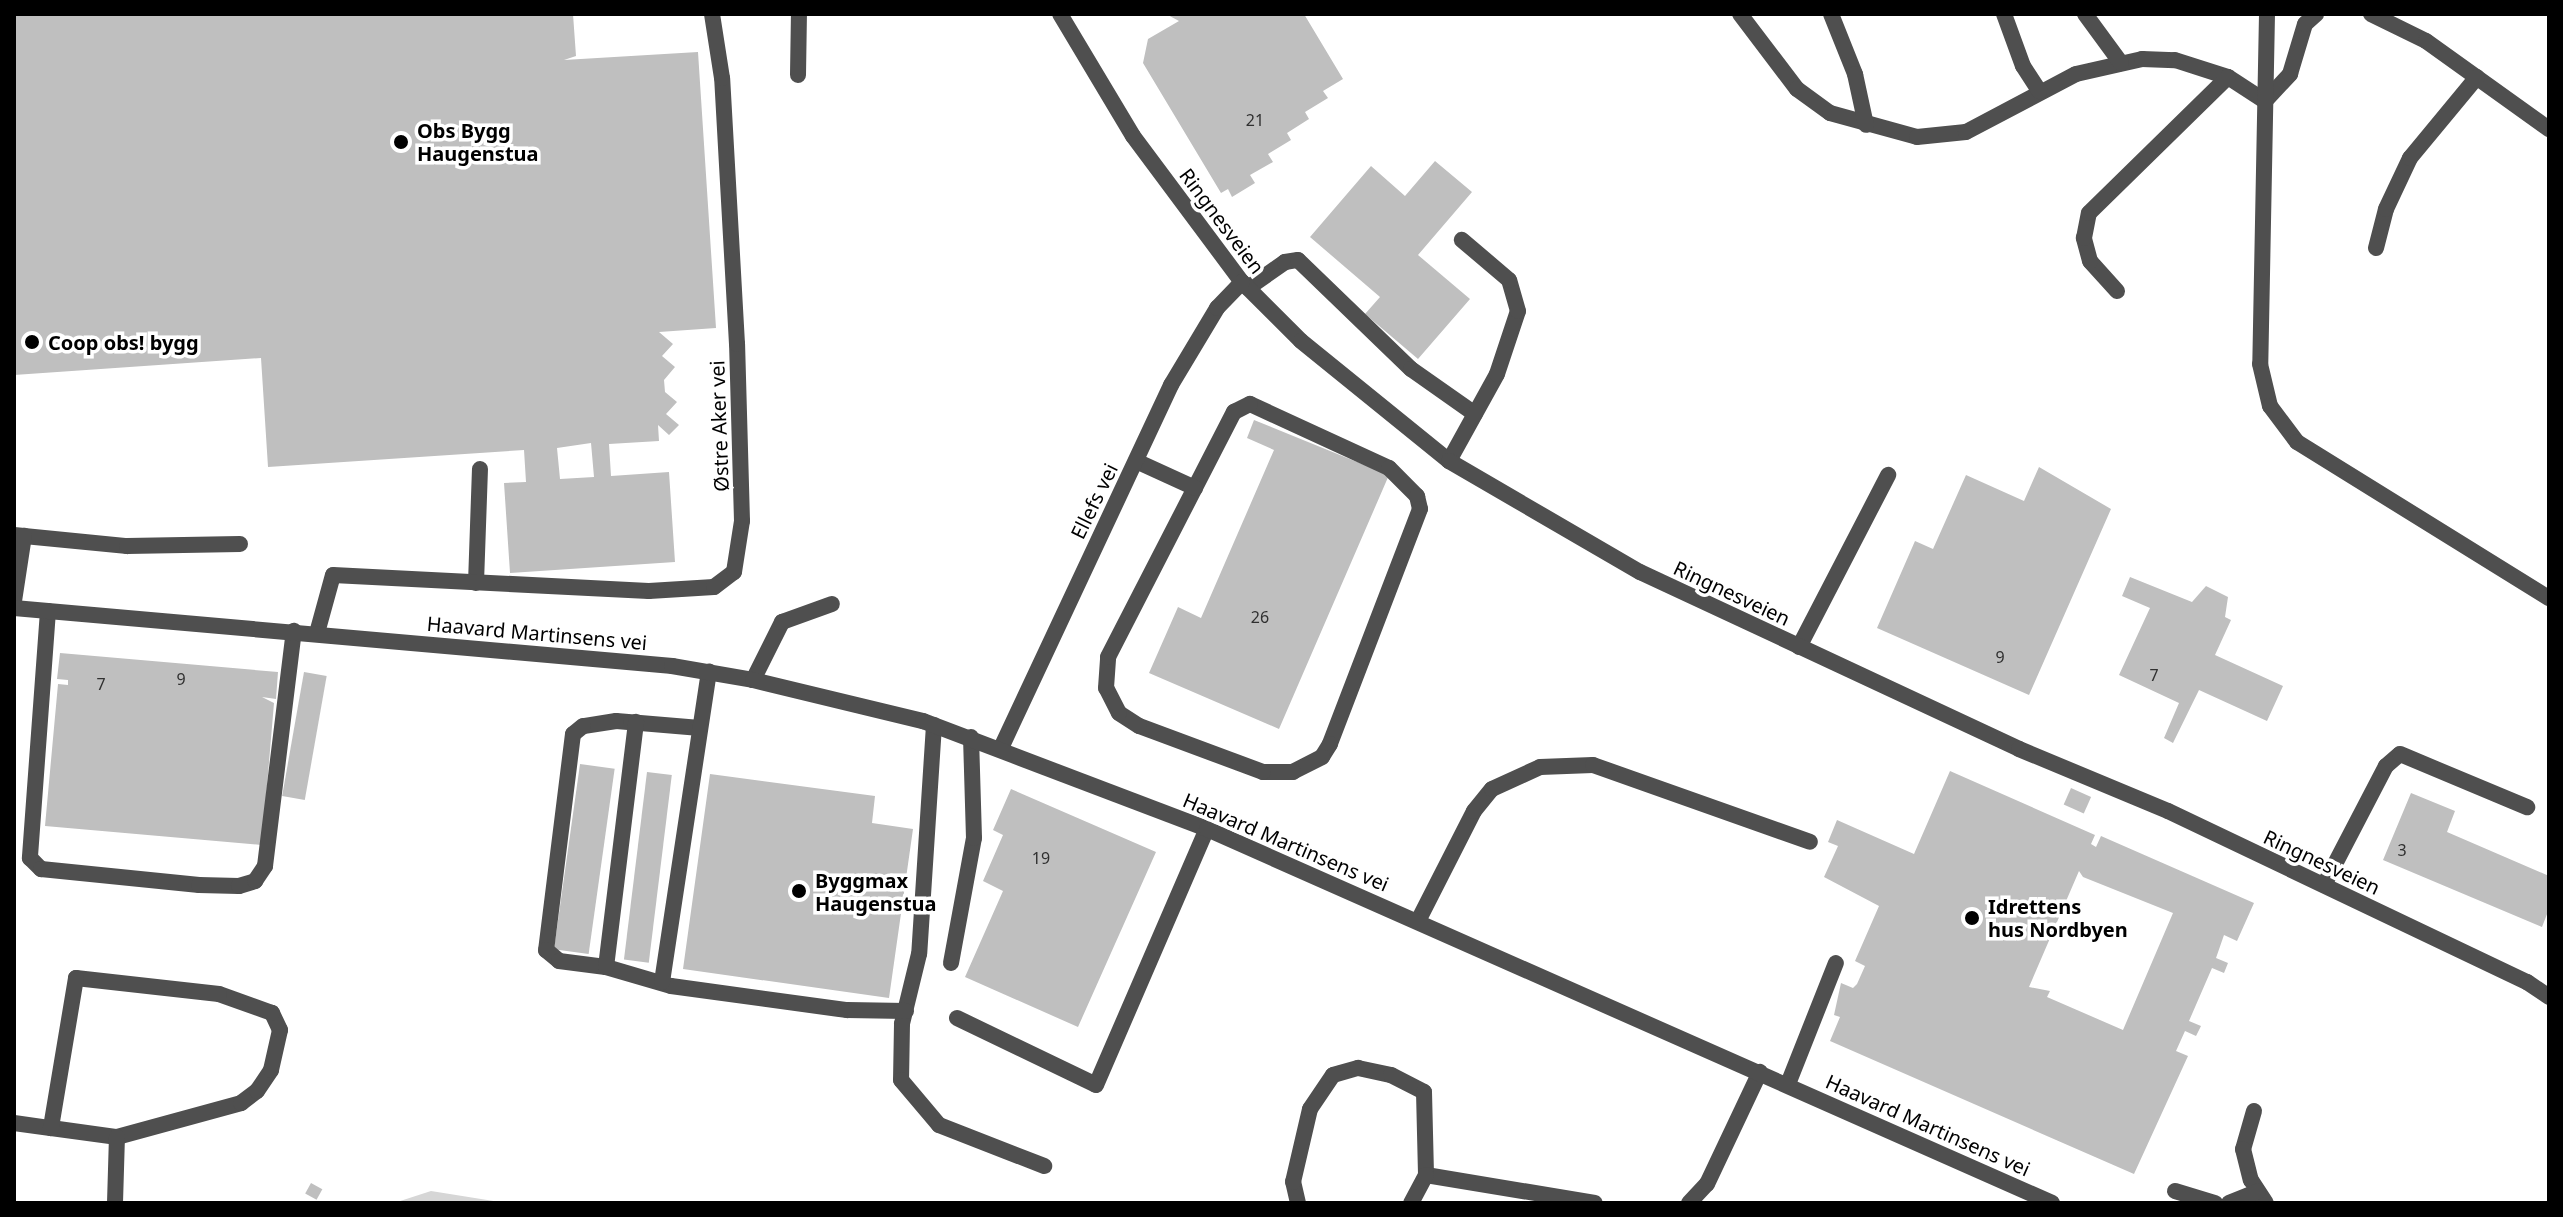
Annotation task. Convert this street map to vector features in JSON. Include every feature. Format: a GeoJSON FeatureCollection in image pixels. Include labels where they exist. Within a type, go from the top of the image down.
{"type":"FeatureCollection","features":[{"type":"Feature","properties":{"kind":"street","name":"Østre Aker vei"},"geometry":{"type":"LineString","coordinates":[[317,633],[333,575],[649,591],[714,587],[728,579],[739,560],[737,344],[722,78],[712,14]]}},
{"type":"Feature","properties":{"kind":"street"},"geometry":{"type":"LineString","coordinates":[[798,75],[799,14]]}},
{"type":"Feature","properties":{"kind":"street","name":"Ringnesveien"},"geometry":{"type":"LineString","coordinates":[[1060,14],[1133,136],[1245,285],[1312,351],[1449,461],[1640,572],[2324,885],[2527,982],[2549,997]]}},
{"type":"Feature","properties":{"kind":"street"},"geometry":{"type":"LineString","coordinates":[[1740,14],[1797,89],[1830,113],[1917,137],[1953,136],[2039,91],[2121,63],[2175,60],[2228,77],[2265,101]]}},
{"type":"Feature","properties":{"kind":"street"},"geometry":{"type":"LineString","coordinates":[[1831,14],[1855,74],[1866,125]]}},
{"type":"Feature","properties":{"kind":"street"},"geometry":{"type":"LineString","coordinates":[[2004,14],[2023,66],[2039,91]]}},
{"type":"Feature","properties":{"kind":"street"},"geometry":{"type":"LineString","coordinates":[[2085,14],[2121,63]]}},
{"type":"Feature","properties":{"kind":"street"},"geometry":{"type":"LineString","coordinates":[[2267,14],[2260,364],[2270,406],[2297,442],[2549,598]]}},
{"type":"Feature","properties":{"kind":"street"},"geometry":{"type":"LineString","coordinates":[[2265,101],[2290,74],[2305,24],[2316,14]]}},
{"type":"Feature","properties":{"kind":"street"},"geometry":{"type":"LineString","coordinates":[[2371,14],[2426,41],[2549,129]]}},
{"type":"Feature","properties":{"kind":"street"},"geometry":{"type":"LineString","coordinates":[[2117,291],[2090,261],[2084,238],[2089,213],[2228,77]]}},
{"type":"Feature","properties":{"kind":"street"},"geometry":{"type":"LineString","coordinates":[[2376,248],[2386,209],[2410,158],[2477,77]]}},
{"type":"Feature","properties":{"kind":"street"},"geometry":{"type":"LineString","coordinates":[[1449,461],[1508,348],[1518,311],[1509,280],[1462,240]]}},
{"type":"Feature","properties":{"kind":"street","name":"Ellefs vei"},"geometry":{"type":"LineString","coordinates":[[1001,748],[1197,337],[1245,285],[1285,262],[1298,260],[1411,369],[1475,414]]}},
{"type":"Feature","properties":{"kind":"street"},"geometry":{"type":"LineString","coordinates":[[1250,404],[1277,412],[1389,468],[1417,496],[1419,522],[1330,744],[1322,757],[1293,772],[1263,772],[1139,726],[1111,703],[1108,657],[1195,488],[1234,412],[1250,404]]}},
{"type":"Feature","properties":{"kind":"street"},"geometry":{"type":"LineString","coordinates":[[1136,461],[1195,488]]}},
{"type":"Feature","properties":{"kind":"street"},"geometry":{"type":"LineString","coordinates":[[476,583],[480,469]]}},
{"type":"Feature","properties":{"kind":"street"},"geometry":{"type":"LineString","coordinates":[[1799,647],[1888,475]]}},
{"type":"Feature","properties":{"kind":"street"},"geometry":{"type":"LineString","coordinates":[[14,601],[19,536],[127,546],[240,544]]}},
{"type":"Feature","properties":{"kind":"street"},"geometry":{"type":"LineString","coordinates":[[753,680],[782,622],[832,604]]}},
{"type":"Feature","properties":{"kind":"street","name":"Haavard Martinsens vei"},"geometry":{"type":"LineString","coordinates":[[14,608],[317,633],[709,672],[934,725],[1207,829],[2052,1203]]}},
{"type":"Feature","properties":{"kind":"street"},"geometry":{"type":"LineString","coordinates":[[48,611],[30,858],[41,869],[199,885],[239,886],[255,881],[265,866],[294,631]]}},
{"type":"Feature","properties":{"kind":"street"},"geometry":{"type":"LineString","coordinates":[[662,982],[709,672]]}},
{"type":"Feature","properties":{"kind":"street"},"geometry":{"type":"LineString","coordinates":[[700,728],[636,722],[583,726],[569,742],[544,941],[552,958],[606,967],[662,982],[847,1010],[906,1011]]}},
{"type":"Feature","properties":{"kind":"street"},"geometry":{"type":"LineString","coordinates":[[606,967],[636,722]]}},
{"type":"Feature","properties":{"kind":"street"},"geometry":{"type":"LineString","coordinates":[[934,725],[919,954],[898,1067],[906,1092],[920,1108],[962,1137],[1044,1166]]}},
{"type":"Feature","properties":{"kind":"street"},"geometry":{"type":"LineString","coordinates":[[951,963],[974,838],[971,737]]}},
{"type":"Feature","properties":{"kind":"street"},"geometry":{"type":"LineString","coordinates":[[2324,885],[2386,766],[2400,754],[2527,807]]}},
{"type":"Feature","properties":{"kind":"street"},"geometry":{"type":"LineString","coordinates":[[1418,921],[1474,811],[1492,789],[1540,767],[1593,765],[1810,842]]}},
{"type":"Feature","properties":{"kind":"street"},"geometry":{"type":"LineString","coordinates":[[957,1018],[1096,1085],[1207,829]]}},
{"type":"Feature","properties":{"kind":"street"},"geometry":{"type":"LineString","coordinates":[[1788,1084],[1836,963]]}},
{"type":"Feature","properties":{"kind":"street"},"geometry":{"type":"LineString","coordinates":[[14,1123],[117,1137],[241,1103],[257,1091],[279,1047],[280,1030],[272,1013],[219,994],[76,978],[51,1128]]}},
{"type":"Feature","properties":{"kind":"street"},"geometry":{"type":"LineString","coordinates":[[1298,1203],[1293,1182],[1310,1109],[1342,1069],[1383,1073],[1424,1092],[1426,1175],[1411,1203]]}},
{"type":"Feature","properties":{"kind":"street"},"geometry":{"type":"LineString","coordinates":[[1689,1203],[1707,1184],[1760,1072]]}},
{"type":"Feature","properties":{"kind":"street"},"geometry":{"type":"LineString","coordinates":[[2229,1203],[2262,1197],[2243,1149],[2254,1111]]}},
{"type":"Feature","properties":{"kind":"street"},"geometry":{"type":"LineString","coordinates":[[115,1203],[117,1137]]}},
{"type":"Feature","properties":{"kind":"street"},"geometry":{"type":"LineString","coordinates":[[1426,1175],[1595,1203]]}},
{"type":"Feature","properties":{"kind":"street"},"geometry":{"type":"LineString","coordinates":[[2175,1191],[2215,1203]]}},
{"type":"Feature","properties":{"kind":"shaded area"},"geometry":{"type":"Polygon","coordinates":[[[431,1191],[506,1203],[394,1203],[431,1191]]]}},
{"type":"Feature","properties":{"kind":"building"},"geometry":{"type":"Polygon","coordinates":[[[14,14],[573,14],[576,56],[564,60],[698,52],[716,328],[659,332],[673,344],[662,356],[675,367],[664,380],[665,392],[677,402],[666,414],[679,425],[669,435],[658,425],[659,441],[609,444],[611,476],[669,472],[675,562],[510,573],[504,483],[526,482],[524,450],[268,467],[261,358],[14,375],[14,14]],[[591,443],[557,448],[560,479],[594,477],[591,443]]]}},
{"type":"Feature","properties":{"kind":"building"},"geometry":{"type":"Polygon","coordinates":[[[1166,14],[1304,14],[1343,79],[1323,91],[1328,98],[1305,112],[1309,119],[1287,133],[1291,140],[1268,154],[1273,162],[1250,175],[1255,183],[1232,197],[1228,189],[1221,193],[1143,63],[1148,39],[1179,21],[1166,14]]]}},
{"type":"Feature","properties":{"kind":"building"},"geometry":{"type":"Polygon","coordinates":[[[1435,161],[1472,192],[1418,255],[1470,299],[1418,359],[1365,314],[1380,297],[1310,237],[1371,166],[1405,196],[1435,161]]]}},
{"type":"Feature","properties":{"kind":"building"},"geometry":{"type":"Polygon","coordinates":[[[1254,420],[1389,475],[1279,729],[1149,673],[1178,607],[1201,618],[1274,450],[1247,438],[1254,420]]]}},
{"type":"Feature","properties":{"kind":"building"},"geometry":{"type":"Polygon","coordinates":[[[2039,467],[2111,509],[2029,695],[1877,628],[1915,541],[1933,549],[1966,475],[2024,501],[2039,467]]]}},
{"type":"Feature","properties":{"kind":"building"},"geometry":{"type":"Polygon","coordinates":[[[2130,577],[2192,602],[2206,586],[2228,597],[2225,617],[2231,620],[2215,655],[2283,686],[2267,721],[2199,690],[2173,743],[2164,738],[2179,703],[2119,675],[2150,608],[2122,596],[2130,577]]]}},
{"type":"Feature","properties":{"kind":"building"},"geometry":{"type":"Polygon","coordinates":[[[60,653],[278,672],[276,699],[262,697],[274,703],[262,845],[45,826],[58,684],[68,685],[68,680],[57,679],[60,653]]]}},
{"type":"Feature","properties":{"kind":"building"},"geometry":{"type":"Polygon","coordinates":[[[304,672],[327,676],[305,800],[282,796],[304,672]]]}},
{"type":"Feature","properties":{"kind":"building"},"geometry":{"type":"Polygon","coordinates":[[[580,764],[615,769],[589,954],[554,949],[580,764]]]}},
{"type":"Feature","properties":{"kind":"building"},"geometry":{"type":"Polygon","coordinates":[[[1950,771],[2095,835],[2091,844],[2096,847],[2101,836],[2254,903],[2237,941],[2224,935],[2216,958],[2228,963],[2224,973],[2212,968],[2189,1021],[2201,1026],[2196,1036],[2185,1031],[2176,1051],[2188,1056],[2134,1174],[1830,1041],[1840,1017],[1834,1015],[1841,983],[1853,988],[1857,984],[1865,966],[1855,961],[1879,906],[1824,877],[1838,846],[1828,842],[1837,820],[1914,854],[1950,771]],[[2079,871],[2029,987],[2050,991],[2047,997],[2123,1030],[2173,913],[2083,877],[2079,871]]]}},
{"type":"Feature","properties":{"kind":"building"},"geometry":{"type":"Polygon","coordinates":[[[647,772],[672,775],[649,963],[624,960],[647,772]]]}},
{"type":"Feature","properties":{"kind":"building"},"geometry":{"type":"Polygon","coordinates":[[[710,774],[875,796],[872,823],[913,829],[889,998],[683,969],[710,774]]]}},
{"type":"Feature","properties":{"kind":"building"},"geometry":{"type":"Polygon","coordinates":[[[2071,788],[2091,797],[2084,813],[2064,804],[2071,788]]]}},
{"type":"Feature","properties":{"kind":"building"},"geometry":{"type":"Polygon","coordinates":[[[1011,789],[1156,852],[1078,1027],[965,977],[1003,891],[983,881],[1003,835],[993,830],[1011,789]]]}},
{"type":"Feature","properties":{"kind":"building"},"geometry":{"type":"Polygon","coordinates":[[[2411,793],[2455,811],[2447,832],[2549,876],[2549,909],[2542,927],[2383,860],[2411,793]]]}},
{"type":"Feature","properties":{"kind":"building"},"geometry":{"type":"Polygon","coordinates":[[[311,1183],[322,1189],[317,1200],[305,1193],[311,1183]]]}},
{"type":"Feature","properties":{"kind":"place","name":"Obs Bygg Haugenstua"},"geometry":{"type":"Point","coordinates":[401,142]}},
{"type":"Feature","properties":{"kind":"place","name":"Coop obs! bygg"},"geometry":{"type":"Point","coordinates":[32,342]}},
{"type":"Feature","properties":{"kind":"place","name":"Byggmax Haugenstua"},"geometry":{"type":"Point","coordinates":[799,891]}},
{"type":"Feature","properties":{"kind":"place","name":"Idrettens hus Nordbyen"},"geometry":{"type":"Point","coordinates":[1972,918]}}]}
